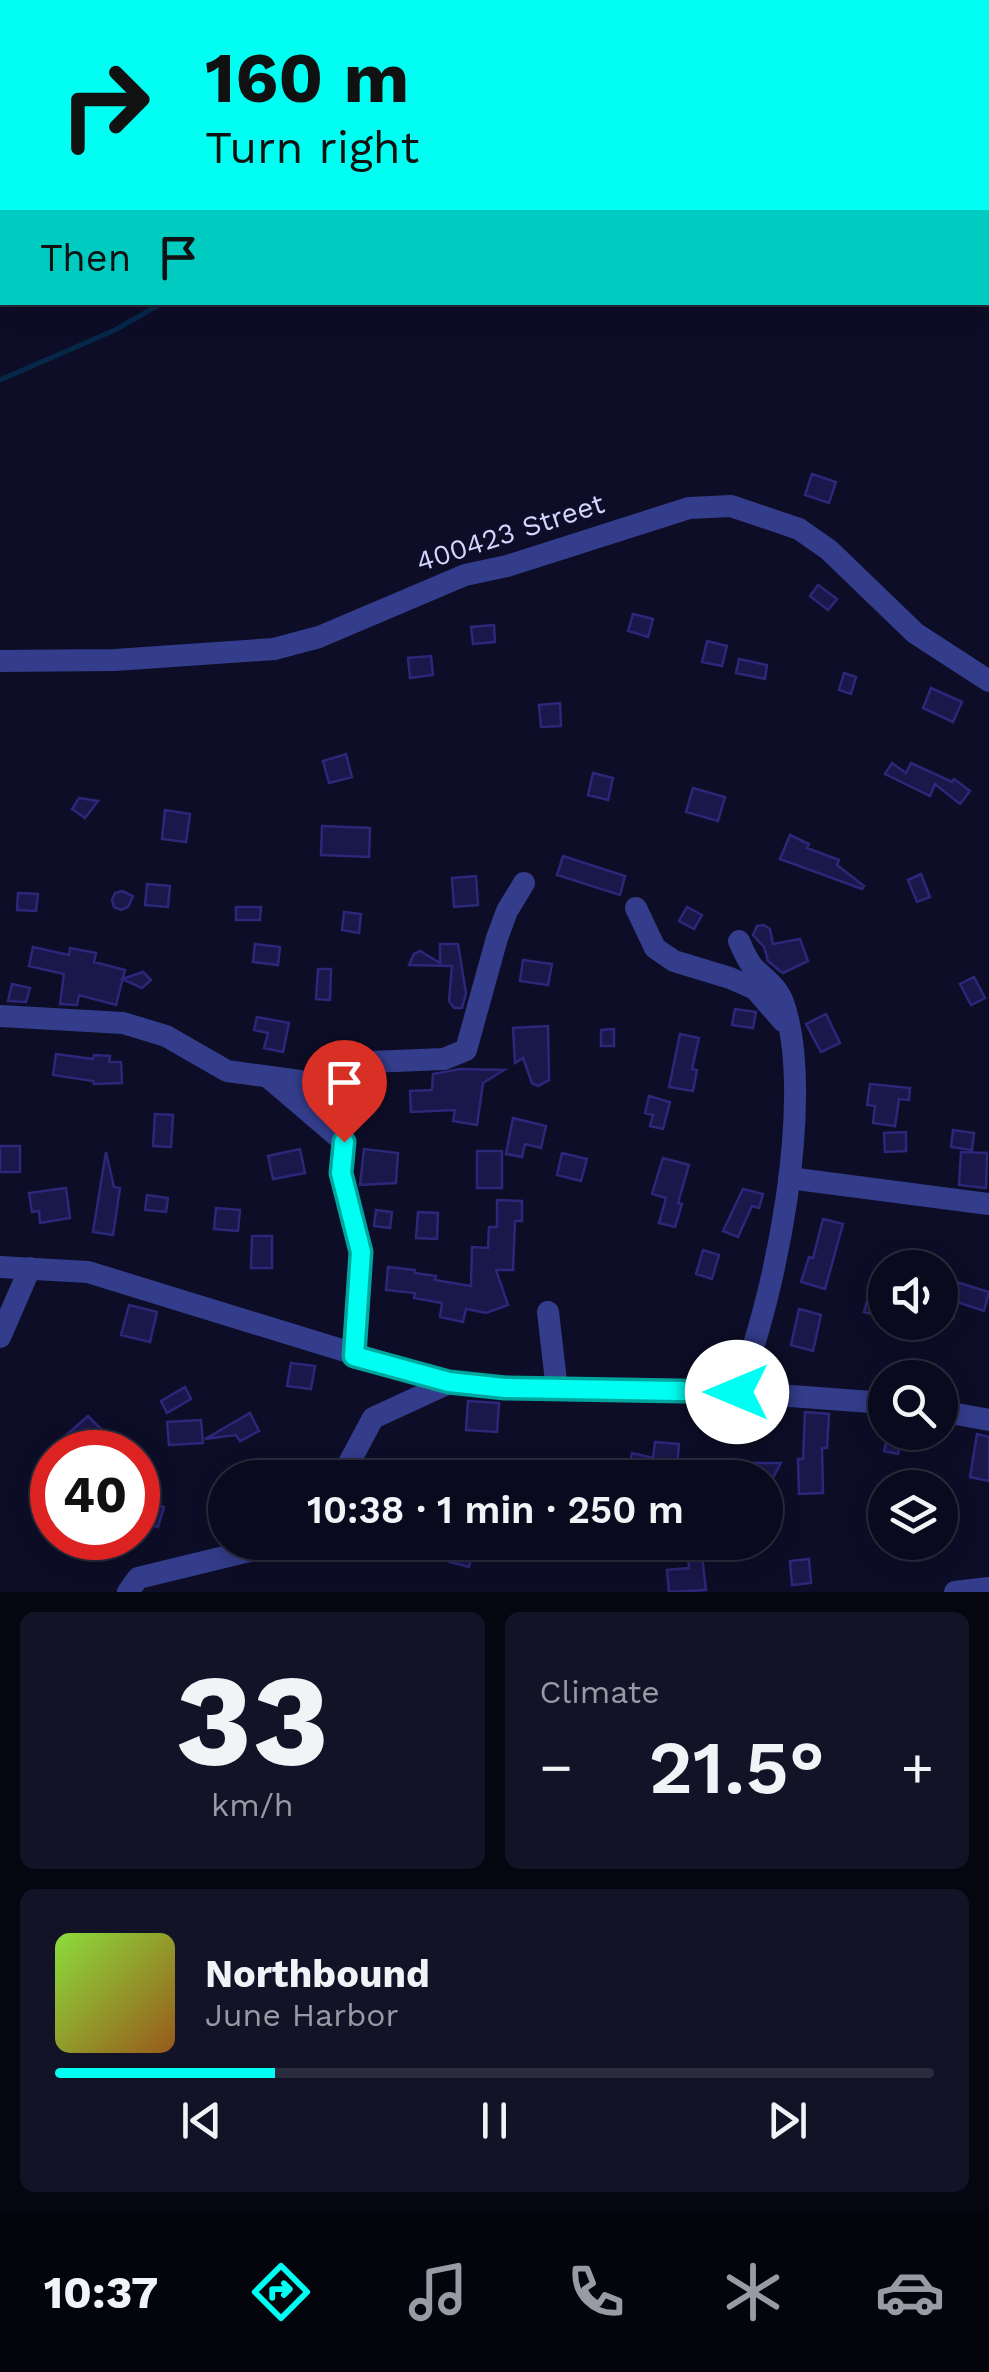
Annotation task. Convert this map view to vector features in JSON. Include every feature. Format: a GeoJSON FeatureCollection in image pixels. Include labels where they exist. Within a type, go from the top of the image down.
{"type":"FeatureCollection","features":[{"type":"Feature","properties":{"kind":"street","name":"400423 Street"},"geometry":{"type":"LineString","coordinates":[[0,661],[116,660],[274,649],[319,637],[464,575],[507,566],[689,508],[731,506],[799,529],[829,550],[915,633],[989,681]]}},
{"type":"Feature","properties":{"kind":"street"},"geometry":{"type":"LineString","coordinates":[[0,1016],[84,1020],[151,1030],[228,1071],[307,1082],[369,1062],[444,1060],[466,1050],[497,938],[507,911],[524,884]]}},
{"type":"Feature","properties":{"kind":"street"},"geometry":{"type":"LineString","coordinates":[[636,908],[656,948],[674,961],[755,989],[789,1028]]}},
{"type":"Feature","properties":{"kind":"street"},"geometry":{"type":"LineString","coordinates":[[737,1392],[761,1324],[790,1178],[795,1068],[782,999],[750,964],[739,940]]}},
{"type":"Feature","properties":{"kind":"street"},"geometry":{"type":"LineString","coordinates":[[270,1078],[344,1142],[341,1173],[361,1252],[354,1356]]}},
{"type":"Feature","properties":{"kind":"street"},"geometry":{"type":"LineString","coordinates":[[790,1178],[989,1204]]}},
{"type":"Feature","properties":{"kind":"street"},"geometry":{"type":"LineString","coordinates":[[0,1267],[88,1272],[449,1382],[556,1390],[737,1392],[868,1402]]}},
{"type":"Feature","properties":{"kind":"street"},"geometry":{"type":"LineString","coordinates":[[0,1337],[30,1268]]}},
{"type":"Feature","properties":{"kind":"street"},"geometry":{"type":"LineString","coordinates":[[548,1312],[556,1390]]}},
{"type":"Feature","properties":{"kind":"street"},"geometry":{"type":"LineString","coordinates":[[350,1460],[372,1418],[449,1382]]}},
{"type":"Feature","properties":{"kind":"street"},"geometry":{"type":"LineString","coordinates":[[958,1414],[989,1420]]}},
{"type":"Feature","properties":{"kind":"street"},"geometry":{"type":"LineString","coordinates":[[128,1592],[138,1578],[212,1560]]}},
{"type":"Feature","properties":{"kind":"street"},"geometry":{"type":"LineString","coordinates":[[955,1592],[989,1588]]}},
{"type":"Feature","properties":{"kind":"building"},"geometry":{"type":"Polygon","coordinates":[[[812,474],[836,482],[829,503],[805,495],[812,474]]]}},
{"type":"Feature","properties":{"kind":"building"},"geometry":{"type":"Polygon","coordinates":[[[818,585],[837,599],[828,610],[810,596],[818,585]]]}},
{"type":"Feature","properties":{"kind":"building"},"geometry":{"type":"Polygon","coordinates":[[[633,614],[653,619],[648,637],[628,631],[633,614]]]}},
{"type":"Feature","properties":{"kind":"building"},"geometry":{"type":"Polygon","coordinates":[[[494,625],[495,642],[473,644],[471,627],[494,625]]]}},
{"type":"Feature","properties":{"kind":"building"},"geometry":{"type":"Polygon","coordinates":[[[707,641],[727,646],[722,666],[702,662],[707,641]]]}},
{"type":"Feature","properties":{"kind":"building"},"geometry":{"type":"Polygon","coordinates":[[[431,656],[433,675],[410,678],[408,658],[431,656]]]}},
{"type":"Feature","properties":{"kind":"building"},"geometry":{"type":"Polygon","coordinates":[[[739,659],[767,665],[765,679],[736,673],[739,659]]]}},
{"type":"Feature","properties":{"kind":"building"},"geometry":{"type":"Polygon","coordinates":[[[844,673],[856,677],[851,694],[839,690],[844,673]]]}},
{"type":"Feature","properties":{"kind":"building"},"geometry":{"type":"Polygon","coordinates":[[[931,688],[962,702],[953,722],[923,708],[931,688]]]}},
{"type":"Feature","properties":{"kind":"building"},"geometry":{"type":"Polygon","coordinates":[[[560,703],[561,726],[541,727],[539,705],[560,703]]]}},
{"type":"Feature","properties":{"kind":"building"},"geometry":{"type":"Polygon","coordinates":[[[346,754],[352,777],[329,783],[323,761],[346,754]]]}},
{"type":"Feature","properties":{"kind":"building"},"geometry":{"type":"Polygon","coordinates":[[[892,763],[906,773],[911,763],[952,782],[954,779],[970,791],[960,804],[935,784],[930,796],[885,774],[892,763]]]}},
{"type":"Feature","properties":{"kind":"building"},"geometry":{"type":"Polygon","coordinates":[[[593,773],[613,778],[608,800],[588,795],[593,773]]]}},
{"type":"Feature","properties":{"kind":"building"},"geometry":{"type":"Polygon","coordinates":[[[693,788],[725,797],[718,821],[686,812],[693,788]]]}},
{"type":"Feature","properties":{"kind":"building"},"geometry":{"type":"Polygon","coordinates":[[[79,798],[98,801],[85,818],[72,809],[79,798]]]}},
{"type":"Feature","properties":{"kind":"building"},"geometry":{"type":"Polygon","coordinates":[[[165,810],[190,814],[186,842],[162,839],[165,810]]]}},
{"type":"Feature","properties":{"kind":"building"},"geometry":{"type":"Polygon","coordinates":[[[322,826],[370,828],[369,857],[321,855],[322,826]]]}},
{"type":"Feature","properties":{"kind":"building"},"geometry":{"type":"Polygon","coordinates":[[[790,835],[809,844],[807,848],[839,860],[837,865],[864,886],[862,889],[780,859],[790,835]]]}},
{"type":"Feature","properties":{"kind":"building"},"geometry":{"type":"Polygon","coordinates":[[[563,856],[625,876],[620,895],[557,875],[563,856]]]}},
{"type":"Feature","properties":{"kind":"building"},"geometry":{"type":"Polygon","coordinates":[[[921,874],[930,897],[917,902],[908,880],[921,874]]]}},
{"type":"Feature","properties":{"kind":"building"},"geometry":{"type":"Polygon","coordinates":[[[476,876],[478,905],[454,907],[452,878],[476,876]]]}},
{"type":"Feature","properties":{"kind":"building"},"geometry":{"type":"Polygon","coordinates":[[[147,884],[170,886],[168,907],[145,905],[147,884]]]}},
{"type":"Feature","properties":{"kind":"building"},"geometry":{"type":"Polygon","coordinates":[[[122,891],[133,896],[128,907],[121,910],[114,907],[112,900],[115,893],[122,891]]]}},
{"type":"Feature","properties":{"kind":"building"},"geometry":{"type":"Polygon","coordinates":[[[18,893],[38,894],[36,911],[17,910],[18,893]]]}},
{"type":"Feature","properties":{"kind":"building"},"geometry":{"type":"Polygon","coordinates":[[[236,907],[261,907],[260,920],[236,920],[236,907]]]}},
{"type":"Feature","properties":{"kind":"building"},"geometry":{"type":"Polygon","coordinates":[[[687,907],[702,915],[694,929],[679,921],[687,907]]]}},
{"type":"Feature","properties":{"kind":"building"},"geometry":{"type":"Polygon","coordinates":[[[344,912],[361,914],[359,933],[342,930],[344,912]]]}},
{"type":"Feature","properties":{"kind":"building"},"geometry":{"type":"Polygon","coordinates":[[[757,926],[770,929],[773,944],[800,939],[808,961],[780,971],[768,961],[764,947],[753,935],[757,926]]]}},
{"type":"Feature","properties":{"kind":"building"},"geometry":{"type":"Polygon","coordinates":[[[255,944],[280,947],[278,965],[253,962],[255,944]]]}},
{"type":"Feature","properties":{"kind":"building"},"geometry":{"type":"Polygon","coordinates":[[[440,944],[458,944],[466,993],[462,1008],[454,1008],[449,1001],[452,966],[409,965],[420,951],[440,963],[440,944]]]}},
{"type":"Feature","properties":{"kind":"building"},"geometry":{"type":"Polygon","coordinates":[[[33,947],[69,955],[70,948],[96,953],[94,962],[125,970],[116,1005],[79,995],[77,1005],[60,1004],[64,974],[29,966],[33,947]]]}},
{"type":"Feature","properties":{"kind":"building"},"geometry":{"type":"Polygon","coordinates":[[[523,960],[552,964],[548,985],[520,981],[523,960]]]}},
{"type":"Feature","properties":{"kind":"building"},"geometry":{"type":"Polygon","coordinates":[[[318,969],[331,969],[330,1000],[316,999],[318,969]]]}},
{"type":"Feature","properties":{"kind":"building"},"geometry":{"type":"Polygon","coordinates":[[[143,972],[151,980],[142,988],[122,979],[143,972]]]}},
{"type":"Feature","properties":{"kind":"building"},"geometry":{"type":"Polygon","coordinates":[[[974,977],[985,998],[971,1005],[960,984],[974,977]]]}},
{"type":"Feature","properties":{"kind":"building"},"geometry":{"type":"Polygon","coordinates":[[[12,984],[30,988],[26,1002],[8,1001],[12,984]]]}},
{"type":"Feature","properties":{"kind":"building"},"geometry":{"type":"Polygon","coordinates":[[[735,1009],[756,1012],[753,1028],[732,1025],[735,1009]]]}},
{"type":"Feature","properties":{"kind":"building"},"geometry":{"type":"Polygon","coordinates":[[[826,1014],[840,1043],[821,1052],[806,1024],[826,1014]]]}},
{"type":"Feature","properties":{"kind":"building"},"geometry":{"type":"Polygon","coordinates":[[[257,1017],[289,1023],[283,1052],[264,1048],[268,1033],[254,1030],[257,1017]]]}},
{"type":"Feature","properties":{"kind":"building"},"geometry":{"type":"Polygon","coordinates":[[[548,1026],[549,1080],[538,1086],[532,1083],[523,1058],[515,1063],[513,1028],[548,1026]]]}},
{"type":"Feature","properties":{"kind":"building"},"geometry":{"type":"Polygon","coordinates":[[[614,1029],[614,1046],[601,1046],[601,1030],[614,1029]]]}},
{"type":"Feature","properties":{"kind":"building"},"geometry":{"type":"Polygon","coordinates":[[[680,1034],[699,1038],[692,1069],[697,1070],[693,1091],[669,1087],[680,1034]]]}},
{"type":"Feature","properties":{"kind":"building"},"geometry":{"type":"Polygon","coordinates":[[[56,1054],[93,1059],[94,1055],[110,1056],[109,1062],[121,1062],[122,1083],[94,1084],[53,1075],[56,1054]]]}},
{"type":"Feature","properties":{"kind":"building"},"geometry":{"type":"Polygon","coordinates":[[[460,1069],[504,1070],[483,1083],[477,1125],[453,1121],[455,1110],[411,1112],[410,1091],[432,1090],[433,1074],[460,1069]]]}},
{"type":"Feature","properties":{"kind":"building"},"geometry":{"type":"Polygon","coordinates":[[[375,1077],[376,1095],[356,1096],[355,1082],[375,1077]]]}},
{"type":"Feature","properties":{"kind":"building"},"geometry":{"type":"Polygon","coordinates":[[[870,1084],[910,1088],[909,1100],[899,1099],[895,1126],[873,1123],[875,1106],[867,1105],[870,1084]]]}},
{"type":"Feature","properties":{"kind":"building"},"geometry":{"type":"Polygon","coordinates":[[[649,1096],[670,1102],[663,1129],[650,1126],[653,1115],[645,1113],[649,1096]]]}},
{"type":"Feature","properties":{"kind":"building"},"geometry":{"type":"Polygon","coordinates":[[[155,1114],[173,1115],[171,1147],[153,1146],[155,1114]]]}},
{"type":"Feature","properties":{"kind":"building"},"geometry":{"type":"Polygon","coordinates":[[[513,1118],[546,1126],[541,1148],[525,1144],[522,1157],[506,1154],[513,1118]]]}},
{"type":"Feature","properties":{"kind":"building"},"geometry":{"type":"Polygon","coordinates":[[[953,1130],[974,1133],[972,1150],[951,1147],[953,1130]]]}},
{"type":"Feature","properties":{"kind":"building"},"geometry":{"type":"Polygon","coordinates":[[[906,1132],[906,1151],[885,1152],[884,1133],[906,1132]]]}},
{"type":"Feature","properties":{"kind":"building"},"geometry":{"type":"Polygon","coordinates":[[[0,1146],[20,1146],[20,1172],[0,1172],[0,1146]]]}},
{"type":"Feature","properties":{"kind":"building"},"geometry":{"type":"Polygon","coordinates":[[[300,1149],[305,1173],[273,1179],[268,1156],[300,1149]]]}},
{"type":"Feature","properties":{"kind":"building"},"geometry":{"type":"Polygon","coordinates":[[[364,1149],[398,1153],[396,1183],[360,1185],[364,1149]]]}},
{"type":"Feature","properties":{"kind":"building"},"geometry":{"type":"Polygon","coordinates":[[[477,1151],[502,1151],[502,1188],[477,1188],[477,1151]]]}},
{"type":"Feature","properties":{"kind":"building"},"geometry":{"type":"Polygon","coordinates":[[[106,1152],[114,1187],[120,1188],[113,1235],[93,1232],[106,1152]]]}},
{"type":"Feature","properties":{"kind":"building"},"geometry":{"type":"Polygon","coordinates":[[[961,1152],[987,1153],[986,1188],[959,1185],[961,1152]]]}},
{"type":"Feature","properties":{"kind":"building"},"geometry":{"type":"Polygon","coordinates":[[[562,1153],[587,1159],[581,1181],[557,1175],[562,1153]]]}},
{"type":"Feature","properties":{"kind":"building"},"geometry":{"type":"Polygon","coordinates":[[[663,1158],[689,1165],[675,1227],[659,1223],[666,1198],[652,1194],[663,1158]]]}},
{"type":"Feature","properties":{"kind":"building"},"geometry":{"type":"Polygon","coordinates":[[[66,1188],[70,1218],[40,1223],[39,1211],[32,1212],[29,1193],[66,1188]]]}},
{"type":"Feature","properties":{"kind":"building"},"geometry":{"type":"Polygon","coordinates":[[[743,1189],[763,1194],[759,1208],[752,1206],[738,1237],[723,1231],[743,1189]]]}},
{"type":"Feature","properties":{"kind":"building"},"geometry":{"type":"Polygon","coordinates":[[[147,1195],[168,1198],[166,1212],[145,1210],[147,1195]]]}},
{"type":"Feature","properties":{"kind":"building"},"geometry":{"type":"Polygon","coordinates":[[[497,1200],[522,1201],[522,1221],[515,1221],[513,1270],[496,1270],[508,1305],[486,1313],[466,1309],[463,1322],[440,1317],[442,1303],[414,1298],[415,1293],[386,1290],[388,1267],[415,1270],[436,1276],[435,1280],[471,1286],[472,1247],[488,1248],[489,1227],[497,1227],[497,1200]]]}},
{"type":"Feature","properties":{"kind":"building"},"geometry":{"type":"Polygon","coordinates":[[[216,1208],[240,1210],[238,1231],[214,1229],[216,1208]]]}},
{"type":"Feature","properties":{"kind":"building"},"geometry":{"type":"Polygon","coordinates":[[[376,1210],[392,1212],[390,1228],[374,1226],[376,1210]]]}},
{"type":"Feature","properties":{"kind":"building"},"geometry":{"type":"Polygon","coordinates":[[[418,1212],[438,1213],[437,1239],[416,1238],[418,1212]]]}},
{"type":"Feature","properties":{"kind":"building"},"geometry":{"type":"Polygon","coordinates":[[[823,1219],[843,1224],[825,1289],[801,1282],[809,1257],[813,1258],[823,1219]]]}},
{"type":"Feature","properties":{"kind":"building"},"geometry":{"type":"Polygon","coordinates":[[[252,1236],[272,1236],[272,1268],[251,1268],[252,1236]]]}},
{"type":"Feature","properties":{"kind":"building"},"geometry":{"type":"Polygon","coordinates":[[[703,1250],[719,1255],[712,1279],[696,1274],[703,1250]]]}},
{"type":"Feature","properties":{"kind":"building"},"geometry":{"type":"Polygon","coordinates":[[[958,1282],[989,1292],[984,1311],[958,1302],[958,1282]]]}},
{"type":"Feature","properties":{"kind":"building"},"geometry":{"type":"Polygon","coordinates":[[[129,1305],[157,1312],[150,1342],[121,1335],[129,1305]]]}},
{"type":"Feature","properties":{"kind":"building"},"geometry":{"type":"Polygon","coordinates":[[[799,1309],[821,1315],[813,1351],[791,1345],[799,1309]]]}},
{"type":"Feature","properties":{"kind":"building"},"geometry":{"type":"Polygon","coordinates":[[[291,1363],[315,1366],[311,1389],[287,1386],[291,1363]]]}},
{"type":"Feature","properties":{"kind":"building"},"geometry":{"type":"Polygon","coordinates":[[[185,1387],[191,1399],[167,1413],[161,1401],[185,1387]]]}},
{"type":"Feature","properties":{"kind":"building"},"geometry":{"type":"Polygon","coordinates":[[[468,1401],[499,1403],[497,1432],[466,1430],[468,1401]]]}},
{"type":"Feature","properties":{"kind":"building"},"geometry":{"type":"Polygon","coordinates":[[[805,1412],[829,1414],[827,1448],[822,1448],[823,1493],[799,1494],[798,1459],[803,1459],[805,1412]]]}},
{"type":"Feature","properties":{"kind":"building"},"geometry":{"type":"Polygon","coordinates":[[[250,1413],[259,1431],[240,1441],[236,1435],[205,1439],[250,1413]]]}},
{"type":"Feature","properties":{"kind":"building"},"geometry":{"type":"Polygon","coordinates":[[[88,1416],[102,1430],[72,1430],[88,1416]]]}},
{"type":"Feature","properties":{"kind":"building"},"geometry":{"type":"Polygon","coordinates":[[[201,1420],[203,1443],[169,1445],[167,1422],[201,1420]]]}},
{"type":"Feature","properties":{"kind":"building"},"geometry":{"type":"Polygon","coordinates":[[[977,1434],[989,1437],[989,1481],[970,1477],[977,1434]]]}},
{"type":"Feature","properties":{"kind":"building"},"geometry":{"type":"Polygon","coordinates":[[[655,1442],[679,1444],[678,1460],[631,1460],[632,1453],[653,1458],[655,1442]]]}},
{"type":"Feature","properties":{"kind":"building"},"geometry":{"type":"Polygon","coordinates":[[[809,1559],[811,1583],[792,1585],[790,1561],[809,1559]]]}},
{"type":"Feature","properties":{"kind":"building"},"geometry":{"type":"Polygon","coordinates":[[[450,1560],[471,1560],[469,1567],[450,1560]]]}},
{"type":"Feature","properties":{"kind":"building"},"geometry":{"type":"Polygon","coordinates":[[[688,1560],[703,1560],[706,1590],[669,1592],[667,1570],[689,1568],[688,1560]]]}},
{"type":"Feature","properties":{"kind":"waterway"},"geometry":{"type":"LineString","coordinates":[[0,380],[115,330],[159,305]]}},
{"type":"Feature","properties":{"kind":"route"},"geometry":{"type":"LineString","coordinates":[[344,1142],[341,1173],[361,1252],[354,1356],[449,1382],[505,1388],[737,1392]]}}]}
